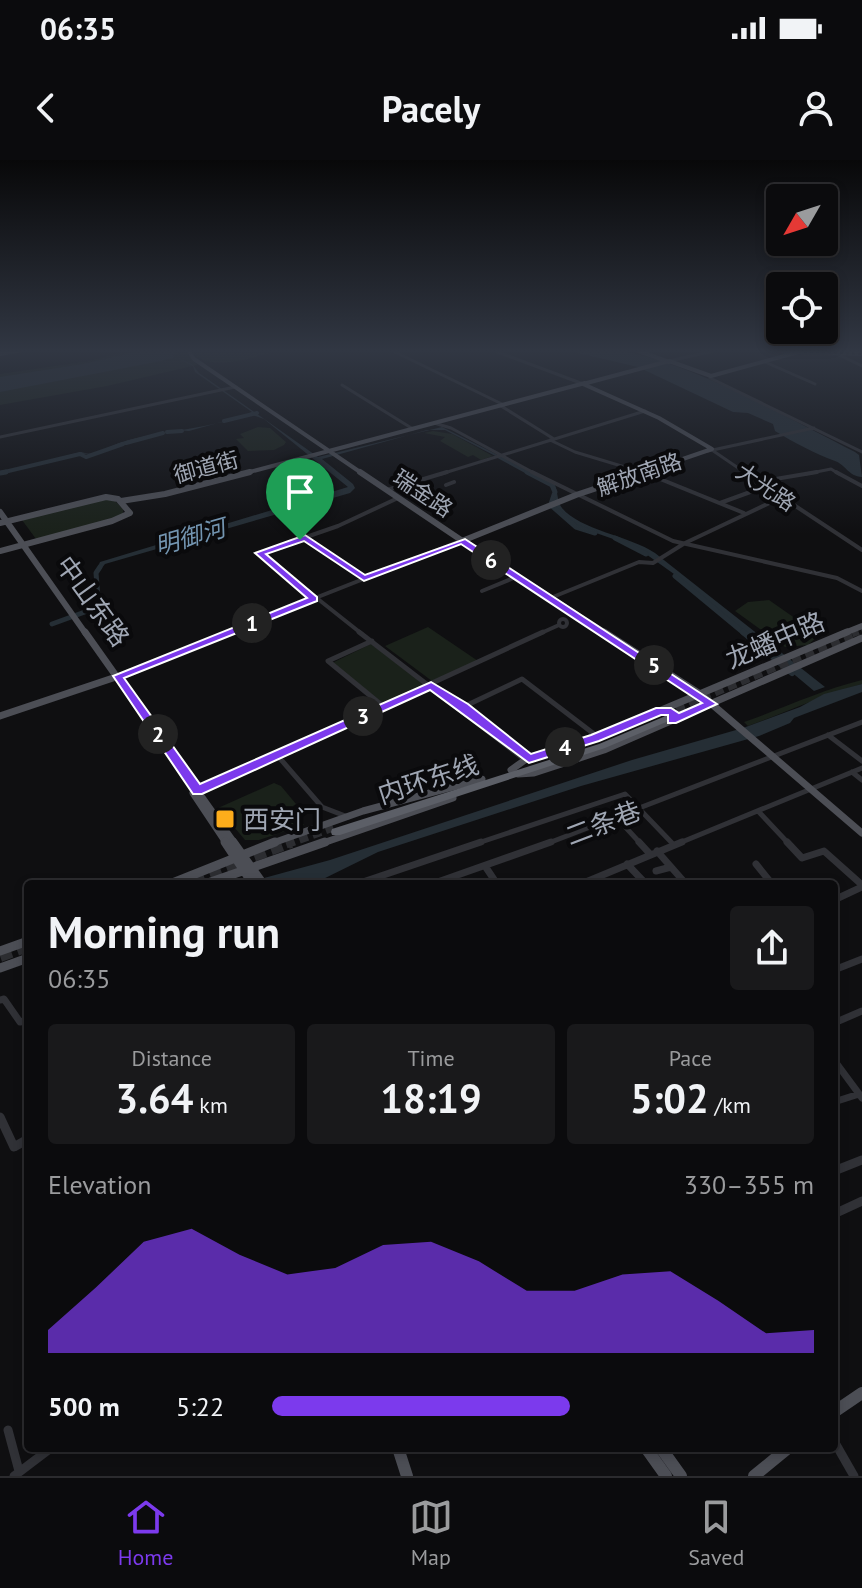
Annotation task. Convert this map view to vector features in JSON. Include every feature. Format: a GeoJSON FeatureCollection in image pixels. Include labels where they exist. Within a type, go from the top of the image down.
{"type":"FeatureCollection","features":[{"type":"Feature","properties":{"kind":"highway","name":"内环东线"},"geometry":{"type":"LineString","coordinates":[[334,829],[602,746],[666,716]]}},
{"type":"Feature","properties":{"kind":"main road","name":"瑞金路"},"geometry":{"type":"LineString","coordinates":[[271,411],[548,599],[700,694],[862,833]]}},
{"type":"Feature","properties":{"kind":"main road","name":"御道街"},"geometry":{"type":"LineString","coordinates":[[2,519],[103,497],[136,501],[478,411]]}},
{"type":"Feature","properties":{"kind":"main road"},"geometry":{"type":"LineString","coordinates":[[516,519],[576,495]]}},
{"type":"Feature","properties":{"kind":"main road"},"geometry":{"type":"LineString","coordinates":[[0,551],[125,517],[130,513],[121,501]]}},
{"type":"Feature","properties":{"kind":"main road"},"geometry":{"type":"LineString","coordinates":[[126,506],[136,501]]}},
{"type":"Feature","properties":{"kind":"main road","name":"中山东路"},"geometry":{"type":"LineString","coordinates":[[2,519],[197,791],[238,855]]}},
{"type":"Feature","properties":{"kind":"main road","name":"龙蟠中路"},"geometry":{"type":"LineString","coordinates":[[512,772],[534,773],[604,750],[700,694],[862,626]]}},
{"type":"Feature","properties":{"kind":"main road","name":"龙蟠中路"},"geometry":{"type":"LineString","coordinates":[[512,772],[527,760],[711,704],[862,638]]}},
{"type":"Feature","properties":{"kind":"main road"},"geometry":{"type":"LineString","coordinates":[[0,716],[116,677]]}},
{"type":"Feature","properties":{"kind":"main road","name":"中山东路"},"geometry":{"type":"LineString","coordinates":[[116,677],[256,880]]}},
{"type":"Feature","properties":{"kind":"main road"},"geometry":{"type":"LineString","coordinates":[[718,687],[729,696]]}},
{"type":"Feature","properties":{"kind":"main road"},"geometry":{"type":"LineString","coordinates":[[180,880],[238,855],[412,796],[481,783]]}},
{"type":"Feature","properties":{"kind":"main road"},"geometry":{"type":"LineString","coordinates":[[215,880],[419,810],[481,783]]}},
{"type":"Feature","properties":{"kind":"main road"},"geometry":{"type":"LineString","coordinates":[[293,836],[293,845],[302,849]]}},
{"type":"Feature","properties":{"kind":"main road"},"geometry":{"type":"LineString","coordinates":[[0,951],[24,942]]}},
{"type":"Feature","properties":{"kind":"main road"},"geometry":{"type":"LineString","coordinates":[[0,968],[24,959]]}},
{"type":"Feature","properties":{"kind":"main road"},"geometry":{"type":"LineString","coordinates":[[838,1409],[862,1393]]}},
{"type":"Feature","properties":{"kind":"main road"},"geometry":{"type":"LineString","coordinates":[[399,1452],[407,1476]]}},
{"type":"Feature","properties":{"kind":"main road"},"geometry":{"type":"LineString","coordinates":[[649,1452],[666,1476]]}},
{"type":"Feature","properties":{"kind":"main road"},"geometry":{"type":"LineString","coordinates":[[664,1452],[681,1476]]}},
{"type":"Feature","properties":{"kind":"main road"},"geometry":{"type":"LineString","coordinates":[[754,1476],[783,1452]]}},
{"type":"Feature","properties":{"kind":"street"},"geometry":{"type":"LineString","coordinates":[[0,437],[120,411]]}},
{"type":"Feature","properties":{"kind":"street"},"geometry":{"type":"LineString","coordinates":[[385,411],[413,429]]}},
{"type":"Feature","properties":{"kind":"street"},"geometry":{"type":"LineString","coordinates":[[511,411],[575,452],[610,460],[745,513]]}},
{"type":"Feature","properties":{"kind":"street"},"geometry":{"type":"LineString","coordinates":[[387,490],[644,411]]}},
{"type":"Feature","properties":{"kind":"street","name":"大光路"},"geometry":{"type":"LineString","coordinates":[[646,411],[712,449],[780,498],[862,550]]}},
{"type":"Feature","properties":{"kind":"street"},"geometry":{"type":"LineString","coordinates":[[781,411],[862,452]]}},
{"type":"Feature","properties":{"kind":"street"},"geometry":{"type":"LineString","coordinates":[[434,423],[451,428],[576,495],[673,541],[837,578],[862,591]]}},
{"type":"Feature","properties":{"kind":"street","name":"解放南路"},"geometry":{"type":"LineString","coordinates":[[545,507],[712,449],[814,428]]}},
{"type":"Feature","properties":{"kind":"street"},"geometry":{"type":"LineString","coordinates":[[758,482],[831,469],[862,486]]}},
{"type":"Feature","properties":{"kind":"street"},"geometry":{"type":"LineString","coordinates":[[446,485],[454,482]]}},
{"type":"Feature","properties":{"kind":"street"},"geometry":{"type":"LineString","coordinates":[[720,503],[764,487]]}},
{"type":"Feature","properties":{"kind":"street"},"geometry":{"type":"LineString","coordinates":[[398,498],[305,538],[260,553],[314,599],[462,707],[527,760]]}},
{"type":"Feature","properties":{"kind":"street"},"geometry":{"type":"LineString","coordinates":[[548,599],[639,562],[653,563],[685,543],[780,498]]}},
{"type":"Feature","properties":{"kind":"street"},"geometry":{"type":"LineString","coordinates":[[116,677],[516,519]]}},
{"type":"Feature","properties":{"kind":"street"},"geometry":{"type":"LineString","coordinates":[[305,538],[364,579]]}},
{"type":"Feature","properties":{"kind":"street"},"geometry":{"type":"LineString","coordinates":[[482,591],[516,577]]}},
{"type":"Feature","properties":{"kind":"street"},"geometry":{"type":"LineString","coordinates":[[855,587],[862,583]]}},
{"type":"Feature","properties":{"kind":"street"},"geometry":{"type":"LineString","coordinates":[[197,791],[559,625],[560,620],[568,621],[576,617]]}},
{"type":"Feature","properties":{"kind":"street"},"geometry":{"type":"LineString","coordinates":[[372,641],[328,661],[384,707]]}},
{"type":"Feature","properties":{"kind":"street"},"geometry":{"type":"LineString","coordinates":[[462,707],[522,679],[598,737]]}},
{"type":"Feature","properties":{"kind":"street","name":"二条巷"},"geometry":{"type":"LineString","coordinates":[[444,880],[617,818],[862,722]]}},
{"type":"Feature","properties":{"kind":"street"},"geometry":{"type":"LineString","coordinates":[[828,735],[862,761]]}},
{"type":"Feature","properties":{"kind":"street"},"geometry":{"type":"LineString","coordinates":[[277,755],[322,807],[349,817]]}},
{"type":"Feature","properties":{"kind":"street"},"geometry":{"type":"LineString","coordinates":[[590,880],[862,768]]}},
{"type":"Feature","properties":{"kind":"street"},"geometry":{"type":"LineString","coordinates":[[852,772],[862,780]]}},
{"type":"Feature","properties":{"kind":"street"},"geometry":{"type":"LineString","coordinates":[[369,880],[625,794],[673,844]]}},
{"type":"Feature","properties":{"kind":"street"},"geometry":{"type":"LineString","coordinates":[[758,811],[802,858],[824,851],[862,886],[838,898]]}},
{"type":"Feature","properties":{"kind":"street"},"geometry":{"type":"LineString","coordinates":[[617,818],[682,880]]}},
{"type":"Feature","properties":{"kind":"street"},"geometry":{"type":"LineString","coordinates":[[627,864],[642,880]]}},
{"type":"Feature","properties":{"kind":"street"},"geometry":{"type":"LineString","coordinates":[[756,864],[769,880]]}},
{"type":"Feature","properties":{"kind":"street"},"geometry":{"type":"LineString","coordinates":[[485,866],[494,880]]}},
{"type":"Feature","properties":{"kind":"street"},"geometry":{"type":"LineString","coordinates":[[656,871],[671,867]]}},
{"type":"Feature","properties":{"kind":"street"},"geometry":{"type":"LineString","coordinates":[[838,968],[862,959]]}},
{"type":"Feature","properties":{"kind":"street"},"geometry":{"type":"LineString","coordinates":[[0,1000],[4,999],[20,1022],[24,1021]]}},
{"type":"Feature","properties":{"kind":"street"},"geometry":{"type":"LineString","coordinates":[[838,1021],[862,1011]]}},
{"type":"Feature","properties":{"kind":"street"},"geometry":{"type":"LineString","coordinates":[[838,1065],[861,1096],[838,1101]]}},
{"type":"Feature","properties":{"kind":"street"},"geometry":{"type":"LineString","coordinates":[[0,1116],[14,1147],[24,1141]]}},
{"type":"Feature","properties":{"kind":"street"},"geometry":{"type":"LineString","coordinates":[[838,1169],[862,1160]]}},
{"type":"Feature","properties":{"kind":"street"},"geometry":{"type":"LineString","coordinates":[[838,1212],[862,1201]]}},
{"type":"Feature","properties":{"kind":"street"},"geometry":{"type":"LineString","coordinates":[[8,1430],[16,1473],[45,1452]]}},
{"type":"Feature","properties":{"kind":"street"},"geometry":{"type":"LineString","coordinates":[[838,1448],[854,1476]]}},
{"type":"Feature","properties":{"kind":"shaded area"},"geometry":{"type":"Polygon","coordinates":[[[258,427],[270,428],[286,442],[274,450],[248,451],[236,439],[244,438],[240,434],[258,427]]]}},
{"type":"Feature","properties":{"kind":"shaded area"},"geometry":{"type":"Polygon","coordinates":[[[424,433],[452,434],[493,456],[481,460],[473,455],[468,457],[440,441],[445,437],[424,433]]]}},
{"type":"Feature","properties":{"kind":"shaded area"},"geometry":{"type":"Polygon","coordinates":[[[107,498],[123,509],[123,516],[36,539],[22,520],[107,498]]]}},
{"type":"Feature","properties":{"kind":"shaded area"},"geometry":{"type":"Polygon","coordinates":[[[769,600],[819,635],[808,645],[785,647],[735,611],[748,602],[769,600]]]}},
{"type":"Feature","properties":{"kind":"shaded area"},"geometry":{"type":"Polygon","coordinates":[[[428,627],[478,661],[432,681],[385,646],[428,627]]]}},
{"type":"Feature","properties":{"kind":"shaded area"},"geometry":{"type":"Polygon","coordinates":[[[371,644],[425,685],[384,704],[332,663],[371,644]]]}},
{"type":"Feature","properties":{"kind":"shaded area"},"geometry":{"type":"Polygon","coordinates":[[[862,680],[862,684],[748,726],[744,722],[817,694],[862,680]]]}},
{"type":"Feature","properties":{"kind":"shaded area"},"geometry":{"type":"Polygon","coordinates":[[[274,783],[281,786],[296,804],[293,806],[304,825],[259,840],[245,840],[218,808],[274,783]]]}},
{"type":"Feature","properties":{"kind":"water"},"geometry":{"type":"Polygon","coordinates":[[[253,411],[318,457],[409,435],[322,459],[353,484],[355,488],[350,493],[105,564],[95,573],[100,562],[348,487],[264,419],[250,414],[238,417],[253,411]]]}},
{"type":"Feature","properties":{"kind":"water"},"geometry":{"type":"Polygon","coordinates":[[[777,411],[859,455],[862,477],[790,440],[775,431],[773,424],[748,413],[733,412],[777,411]]]}},
{"type":"Feature","properties":{"kind":"water"},"geometry":{"type":"Polygon","coordinates":[[[217,423],[189,431],[179,430],[204,426],[217,423]]]}},
{"type":"Feature","properties":{"kind":"water"},"geometry":{"type":"Polygon","coordinates":[[[442,427],[554,483],[560,506],[570,516],[655,553],[825,687],[814,691],[674,574],[636,547],[579,527],[555,507],[553,491],[548,483],[445,430],[430,430],[442,427]]]}},
{"type":"Feature","properties":{"kind":"water"},"geometry":{"type":"Polygon","coordinates":[[[162,433],[100,453],[80,454],[0,473],[81,452],[97,452],[122,442],[162,433]]]}},
{"type":"Feature","properties":{"kind":"water"},"geometry":{"type":"Polygon","coordinates":[[[862,684],[862,692],[794,718],[790,723],[759,736],[581,786],[378,852],[321,880],[257,880],[330,860],[632,760],[743,728],[800,707],[824,694],[862,684]]]}},
{"type":"Feature","properties":{"kind":"waterway"},"geometry":{"type":"LineString","coordinates":[[224,421],[257,413]]}},
{"type":"Feature","properties":{"kind":"waterway"},"geometry":{"type":"LineString","coordinates":[[167,432],[182,431]]}},
{"type":"Feature","properties":{"kind":"waterway"},"geometry":{"type":"LineString","coordinates":[[126,443],[163,433]]}},
{"type":"Feature","properties":{"kind":"waterway"},"geometry":{"type":"LineString","coordinates":[[6,472],[0,473],[80,454],[86,457],[123,444]]}},
{"type":"Feature","properties":{"kind":"waterway","name":"明御河"},"geometry":{"type":"LineString","coordinates":[[498,456],[531,474]]}},
{"type":"Feature","properties":{"kind":"waterway","name":"明御河"},"geometry":{"type":"LineString","coordinates":[[527,472],[552,485],[555,492],[551,504]]}},
{"type":"Feature","properties":{"kind":"waterway","name":"明御河"},"geometry":{"type":"LineString","coordinates":[[552,506],[576,527],[595,533]]}},
{"type":"Feature","properties":{"kind":"waterway","name":"明御河"},"geometry":{"type":"LineString","coordinates":[[615,538],[646,554]]}},
{"type":"Feature","properties":{"kind":"waterway","name":"明御河"},"geometry":{"type":"LineString","coordinates":[[98,597],[96,573],[100,567]]}},
{"type":"Feature","properties":{"kind":"waterway","name":"明御河"},"geometry":{"type":"LineString","coordinates":[[675,576],[745,634]]}},
{"type":"Feature","properties":{"kind":"waterway","name":"明御河"},"geometry":{"type":"LineString","coordinates":[[52,624],[93,609]]}},
{"type":"Feature","properties":{"kind":"waterway","name":"明御河"},"geometry":{"type":"LineString","coordinates":[[743,632],[792,673]]}},
{"type":"Feature","properties":{"kind":"tunnel"},"geometry":{"type":"LineString","coordinates":[[857,632],[862,630]]}},
{"type":"Feature","properties":{"kind":"tunnel"},"geometry":{"type":"LineString","coordinates":[[663,714],[857,632]]}},
{"type":"Feature","properties":{"kind":"tunnel"},"geometry":{"type":"LineString","coordinates":[[852,634],[857,632]]}},
{"type":"Feature","properties":{"kind":"tunnel"},"geometry":{"type":"LineString","coordinates":[[286,844],[333,827]]}},
{"type":"Feature","properties":{"kind":"tunnel"},"geometry":{"type":"LineString","coordinates":[[237,862],[291,842]]}},
{"type":"Feature","properties":{"kind":"tunnel"},"geometry":{"type":"LineString","coordinates":[[205,880],[248,864]]}},
{"type":"Feature","properties":{"kind":"tunnel"},"geometry":{"type":"LineString","coordinates":[[0,956],[24,947]]}},
{"type":"Feature","properties":{"kind":"place","name":"西安门"},"geometry":{"type":"Point","coordinates":[225,819]}},
{"type":"Feature","properties":{"kind":"route"},"geometry":{"type":"LineString","coordinates":[[305,538],[364,579],[462,541],[711,704],[672,720],[674,714],[660,711],[595,738],[529,759],[464,706],[461,708],[431,685],[197,791],[118,676],[314,599],[260,553],[300,540],[305,538]]}}]}
